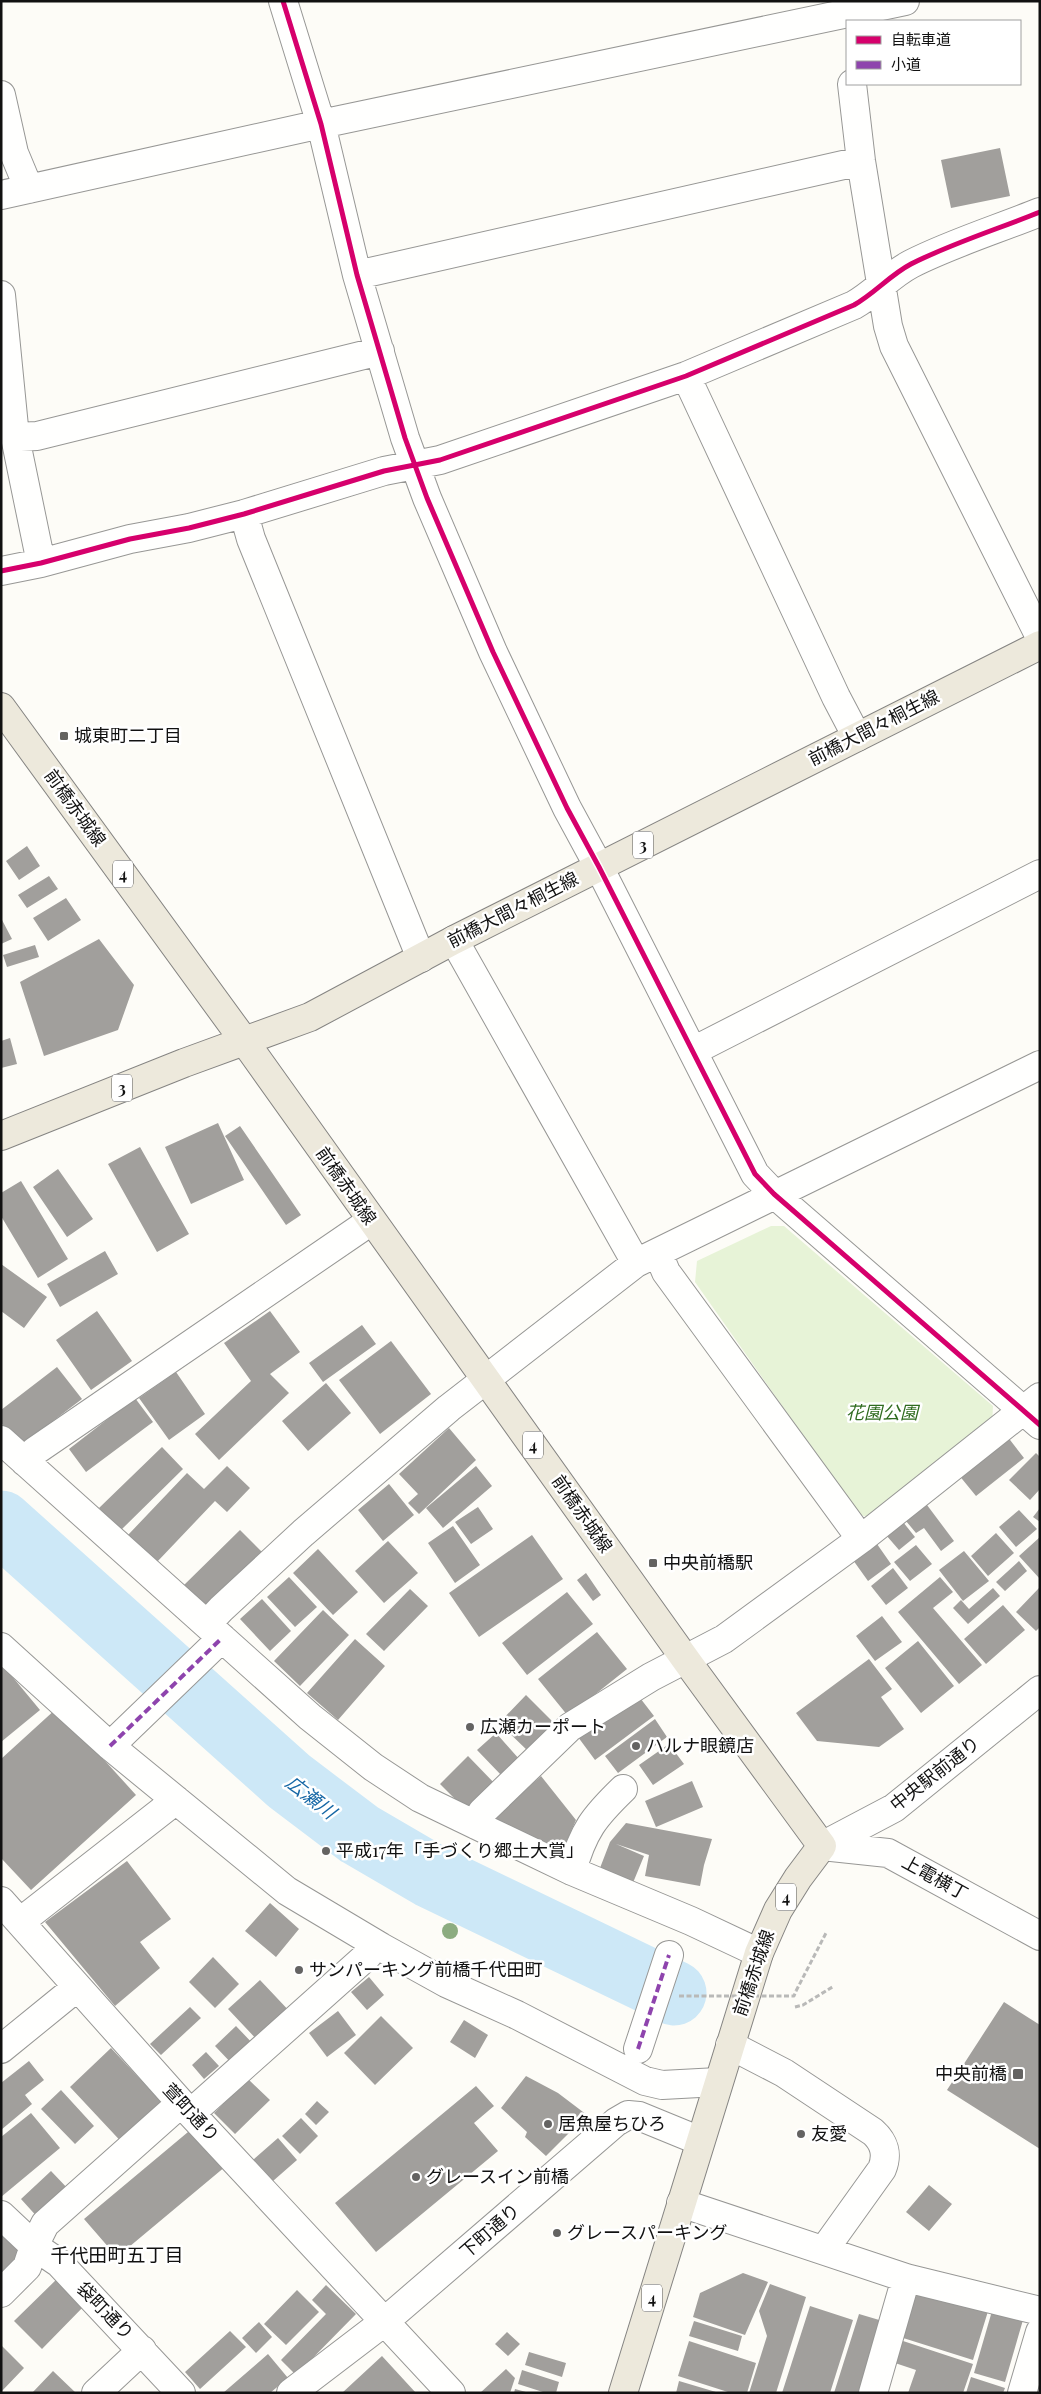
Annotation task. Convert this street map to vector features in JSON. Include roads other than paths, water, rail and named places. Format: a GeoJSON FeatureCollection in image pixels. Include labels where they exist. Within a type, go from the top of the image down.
{"type":"FeatureCollection","features":[{"type":"Feature","properties":{"kind":"main road","name":"前橋大間々桐生線"},"geometry":{"type":"LineString","coordinates":[[1,1136],[184,1063],[310,1017],[454,940],[1040,645]]}},
{"type":"Feature","properties":{"kind":"main road","name":"前橋赤城線"},"geometry":{"type":"LineString","coordinates":[[1,707],[244,1042],[370,1221],[487,1380],[686,1660],[822,1846],[798,1878],[778,1910],[759,1953],[623,2393]]}},
{"type":"Feature","properties":{"kind":"street"},"geometry":{"type":"LineString","coordinates":[[283,1],[321,124],[357,275],[405,438],[427,498],[493,652],[567,808],[599,867],[754,1174],[774,1194],[1035,1411],[724,1639],[652,1678],[570,1727],[482,1812],[476,1825]]}},
{"type":"Feature","properties":{"kind":"street"},"geometry":{"type":"LineString","coordinates":[[1,195],[321,124],[844,19],[905,1]]}},
{"type":"Feature","properties":{"kind":"street"},"geometry":{"type":"LineString","coordinates":[[852,85],[861,161],[888,326],[894,346],[1040,637]]}},
{"type":"Feature","properties":{"kind":"street"},"geometry":{"type":"LineString","coordinates":[[1,96],[14,153],[29,189]]}},
{"type":"Feature","properties":{"kind":"street"},"geometry":{"type":"LineString","coordinates":[[357,275],[861,161]]}},
{"type":"Feature","properties":{"kind":"street"},"geometry":{"type":"LineString","coordinates":[[1,570],[41,563],[130,539],[244,514],[384,471],[440,460],[686,376],[854,305],[870,296],[882,283],[910,265],[1040,212]]}},
{"type":"Feature","properties":{"kind":"street"},"geometry":{"type":"LineString","coordinates":[[1,295],[15,437],[41,563]]}},
{"type":"Feature","properties":{"kind":"street"},"geometry":{"type":"LineString","coordinates":[[15,437],[36,436],[380,351]]}},
{"type":"Feature","properties":{"kind":"street"},"geometry":{"type":"LineString","coordinates":[[686,376],[836,697],[857,737]]}},
{"type":"Feature","properties":{"kind":"street"},"geometry":{"type":"LineString","coordinates":[[244,514],[251,539],[421,958]]}},
{"type":"Feature","properties":{"kind":"street"},"geometry":{"type":"LineString","coordinates":[[692,1051],[1040,874]]}},
{"type":"Feature","properties":{"kind":"street"},"geometry":{"type":"LineString","coordinates":[[454,940],[647,1258],[666,1272],[861,1539]]}},
{"type":"Feature","properties":{"kind":"street"},"geometry":{"type":"LineString","coordinates":[[110,1746],[185,1672],[215,1631],[221,1609],[303,1533],[448,1408],[647,1258],[1040,1065]]}},
{"type":"Feature","properties":{"kind":"street"},"geometry":{"type":"LineString","coordinates":[[25,1462],[35,1451],[370,1221]]}},
{"type":"Feature","properties":{"kind":"street"},"geometry":{"type":"LineString","coordinates":[[1,1440],[310,1717],[373,1767],[420,1798],[476,1825],[572,1871],[692,1921],[759,1953]]}},
{"type":"Feature","properties":{"kind":"street"},"geometry":{"type":"LineString","coordinates":[[1,1647],[110,1746],[287,1891],[375,1944],[446,1982],[517,2014],[634,2061],[645,2081],[662,2085],[718,2082]]}},
{"type":"Feature","properties":{"kind":"street","name":"中央駅前通り"},"geometry":{"type":"LineString","coordinates":[[822,1846],[894,1808],[1040,1690]]}},
{"type":"Feature","properties":{"kind":"street"},"geometry":{"type":"LineString","coordinates":[[572,1871],[584,1834],[600,1811],[623,1789]]}},
{"type":"Feature","properties":{"kind":"street"},"geometry":{"type":"LineString","coordinates":[[20,1922],[176,1800]]}},
{"type":"Feature","properties":{"kind":"street","name":"上電横丁"},"geometry":{"type":"LineString","coordinates":[[822,1846],[888,1853],[1040,1936]]}},
{"type":"Feature","properties":{"kind":"street","name":"萱町通り"},"geometry":{"type":"LineString","coordinates":[[1,1902],[76,1988],[450,2393]]}},
{"type":"Feature","properties":{"kind":"street"},"geometry":{"type":"LineString","coordinates":[[1,2293],[27,2267],[34,2246],[45,2224],[368,1955],[375,1944]]}},
{"type":"Feature","properties":{"kind":"street"},"geometry":{"type":"LineString","coordinates":[[666,1964],[634,2061],[638,2097],[628,2115],[639,2116],[700,2141]]}},
{"type":"Feature","properties":{"kind":"street"},"geometry":{"type":"LineString","coordinates":[[1,2049],[76,1988]]}},
{"type":"Feature","properties":{"kind":"street"},"geometry":{"type":"LineString","coordinates":[[730,2045],[784,2073],[873,2132],[881,2140],[886,2158],[882,2168],[824,2250]]}},
{"type":"Feature","properties":{"kind":"street","name":"下町通り"},"geometry":{"type":"LineString","coordinates":[[291,2393],[384,2322],[616,2122],[628,2115]]}},
{"type":"Feature","properties":{"kind":"street"},"geometry":{"type":"LineString","coordinates":[[681,2203],[906,2278],[1040,2311]]}},
{"type":"Feature","properties":{"kind":"street","name":"袋町通り"},"geometry":{"type":"LineString","coordinates":[[1,2215],[34,2246],[59,2263],[181,2393]]}},
{"type":"Feature","properties":{"kind":"street"},"geometry":{"type":"LineString","coordinates":[[873,2393],[906,2278]]}},
{"type":"Feature","properties":{"kind":"street"},"geometry":{"type":"LineString","coordinates":[[1022,2393],[1040,2332]]}},
{"type":"Feature","properties":{"kind":"street"},"geometry":{"type":"LineString","coordinates":[[96,2393],[142,2350]]}},
{"type":"Feature","properties":{"kind":"waterway","name":"広瀬川"},"geometry":{"type":"LineString","coordinates":[[1,1523],[289,1781],[359,1834],[431,1876],[674,1993]]}},
{"type":"Feature","properties":{"kind":"place","name":"城東町二丁目"},"geometry":{"type":"Point","coordinates":[64,736]}},
{"type":"Feature","properties":{"kind":"place","name":"中央前橋駅"},"geometry":{"type":"Point","coordinates":[653,1563]}},
{"type":"Feature","properties":{"kind":"place","name":"広瀬カーポート"},"geometry":{"type":"Point","coordinates":[470,1727]}},
{"type":"Feature","properties":{"kind":"place","name":"ハルナ眼鏡店"},"geometry":{"type":"Point","coordinates":[636,1746]}},
{"type":"Feature","properties":{"kind":"place","name":"平成17年「手づくり郷土大賞」"},"geometry":{"type":"Point","coordinates":[326,1851]}},
{"type":"Feature","properties":{"kind":"place","name":"サンパーキング前橋千代田町"},"geometry":{"type":"Point","coordinates":[299,1970]}},
{"type":"Feature","properties":{"kind":"place","name":"中央前橋"},"geometry":{"type":"Point","coordinates":[1018,2074]}},
{"type":"Feature","properties":{"kind":"place","name":"居魚屋ちひろ"},"geometry":{"type":"Point","coordinates":[548,2124]}},
{"type":"Feature","properties":{"kind":"place","name":"友愛"},"geometry":{"type":"Point","coordinates":[801,2134]}},
{"type":"Feature","properties":{"kind":"place","name":"グレースイン前橋"},"geometry":{"type":"Point","coordinates":[416,2177]}},
{"type":"Feature","properties":{"kind":"place","name":"グレースパーキング"},"geometry":{"type":"Point","coordinates":[557,2233]}},
{"type":"Feature","properties":{"kind":"district","name":"千代田町五丁目"},"geometry":{"type":"Point","coordinates":[117,2255]}},
{"type":"Feature","properties":{"kind":"park label","name":"花園公園"},"geometry":{"type":"Point","coordinates":[882,1413]}}]}
